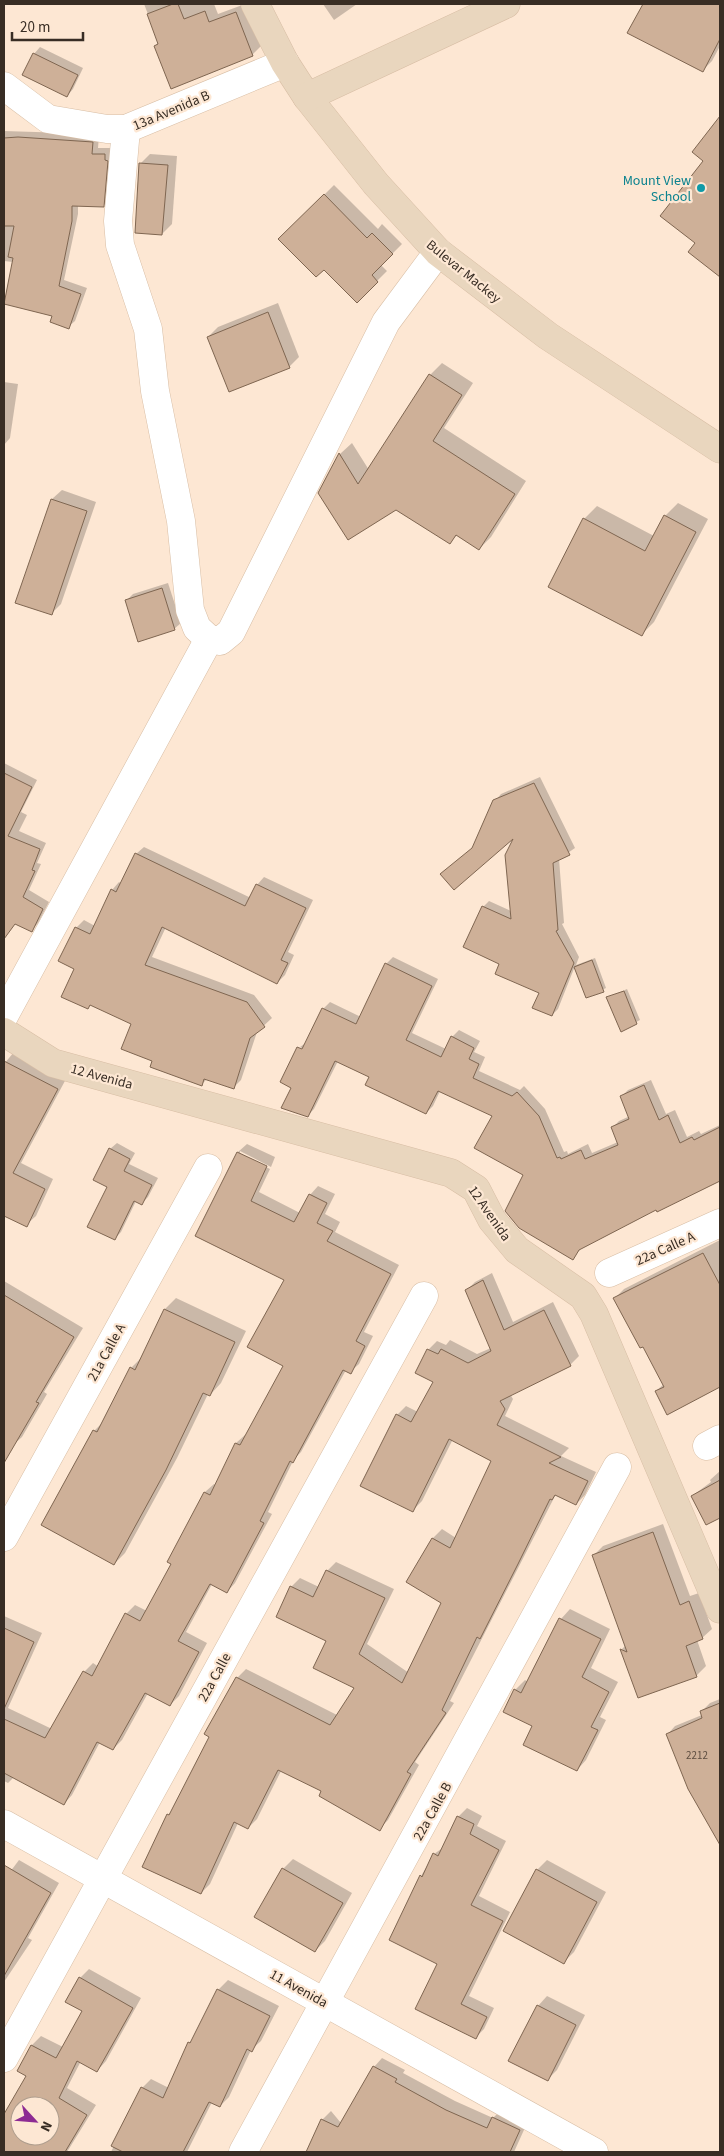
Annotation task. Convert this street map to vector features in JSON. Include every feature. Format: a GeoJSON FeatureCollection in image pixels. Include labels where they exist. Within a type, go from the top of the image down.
{"type":"FeatureCollection","features":[{"type":"Feature","properties":{"kind":"street","name":"Bulevar Mackey"},"geometry":{"type":"LineString","coordinates":[[255,4],[285,63],[307,97],[376,184],[438,252],[548,336],[720,449]]}},
{"type":"Feature","properties":{"kind":"street"},"geometry":{"type":"LineString","coordinates":[[307,97],[506,4]]}},
{"type":"Feature","properties":{"kind":"street","name":"13a Avenida B"},"geometry":{"type":"LineString","coordinates":[[4,86],[48,118],[107,129],[126,129],[285,63]]}},
{"type":"Feature","properties":{"kind":"street"},"geometry":{"type":"LineString","coordinates":[[126,129],[118,221],[120,245],[148,329],[155,391],[181,521],[190,610],[197,628],[209,639],[220,641],[231,632],[386,322],[438,252]]}},
{"type":"Feature","properties":{"kind":"street"},"geometry":{"type":"LineString","coordinates":[[4,1016],[209,639]]}},
{"type":"Feature","properties":{"kind":"street","name":"12 Avenida"},"geometry":{"type":"LineString","coordinates":[[4,1032],[53,1063],[451,1173],[466,1180],[476,1189],[492,1220],[516,1250],[583,1296],[594,1314],[720,1609]]}},
{"type":"Feature","properties":{"kind":"street","name":"21a Calle A"},"geometry":{"type":"LineString","coordinates":[[4,1537],[208,1168]]}},
{"type":"Feature","properties":{"kind":"street","name":"22a Calle A"},"geometry":{"type":"LineString","coordinates":[[609,1273],[720,1223]]}},
{"type":"Feature","properties":{"kind":"street","name":"22a Calle"},"geometry":{"type":"LineString","coordinates":[[4,2058],[104,1880],[424,1296]]}},
{"type":"Feature","properties":{"kind":"street","name":"22a Calle B"},"geometry":{"type":"LineString","coordinates":[[243,2152],[326,2004],[617,1467]]}},
{"type":"Feature","properties":{"kind":"street","name":"11 Avenida"},"geometry":{"type":"LineString","coordinates":[[4,1824],[594,2152]]}},
{"type":"Feature","properties":{"kind":"building"},"geometry":{"type":"Polygon","coordinates":[[[173,4],[178,4],[184,19],[205,11],[209,22],[236,12],[253,56],[171,89],[154,46],[158,44],[147,14],[173,4]]]}},
{"type":"Feature","properties":{"kind":"building"},"geometry":{"type":"Polygon","coordinates":[[[643,4],[720,4],[720,39],[703,72],[627,33],[643,4]]]}},
{"type":"Feature","properties":{"kind":"building"},"geometry":{"type":"Polygon","coordinates":[[[33,53],[78,75],[67,97],[22,75],[33,53]]]}},
{"type":"Feature","properties":{"kind":"building","name":"Mount View School"},"geometry":{"type":"Polygon","coordinates":[[[720,116],[720,277],[688,252],[695,243],[660,216],[703,161],[692,152],[720,116]]]}},
{"type":"Feature","properties":{"kind":"building"},"geometry":{"type":"Polygon","coordinates":[[[18,137],[93,142],[92,154],[105,154],[105,160],[108,161],[104,207],[72,206],[72,221],[59,286],[81,294],[69,329],[50,322],[52,316],[4,304],[13,258],[8,257],[14,226],[4,226],[4,138],[18,137]]]}},
{"type":"Feature","properties":{"kind":"building"},"geometry":{"type":"Polygon","coordinates":[[[139,163],[168,165],[162,235],[135,233],[139,163]]]}},
{"type":"Feature","properties":{"kind":"building"},"geometry":{"type":"Polygon","coordinates":[[[324,194],[367,238],[372,233],[393,254],[372,275],[378,282],[357,303],[324,270],[316,277],[278,239],[324,194]]]}},
{"type":"Feature","properties":{"kind":"building"},"geometry":{"type":"Polygon","coordinates":[[[268,312],[290,368],[229,392],[207,337],[268,312]]]}},
{"type":"Feature","properties":{"kind":"building"},"geometry":{"type":"Polygon","coordinates":[[[429,374],[462,395],[433,441],[515,494],[479,550],[456,535],[450,544],[396,510],[348,540],[318,493],[339,453],[358,484],[429,374]]]}},
{"type":"Feature","properties":{"kind":"building"},"geometry":{"type":"Polygon","coordinates":[[[51,499],[87,511],[52,615],[15,603],[51,499]]]}},
{"type":"Feature","properties":{"kind":"building"},"geometry":{"type":"Polygon","coordinates":[[[664,515],[696,532],[642,636],[548,587],[583,518],[645,551],[664,515]]]}},
{"type":"Feature","properties":{"kind":"building"},"geometry":{"type":"Polygon","coordinates":[[[162,588],[175,630],[138,642],[125,600],[162,588]]]}},
{"type":"Feature","properties":{"kind":"building"},"geometry":{"type":"Polygon","coordinates":[[[4,773],[32,787],[8,836],[40,849],[32,870],[35,871],[23,897],[43,909],[32,932],[15,924],[4,939],[4,773]]]}},
{"type":"Feature","properties":{"kind":"building"},"geometry":{"type":"Polygon","coordinates":[[[534,783],[570,855],[553,863],[558,930],[556,931],[574,963],[552,1016],[532,1008],[539,993],[495,974],[499,964],[463,947],[482,906],[511,919],[505,855],[513,839],[454,890],[440,874],[472,848],[493,800],[534,783]]]}},
{"type":"Feature","properties":{"kind":"building"},"geometry":{"type":"Polygon","coordinates":[[[135,853],[245,906],[256,884],[306,908],[281,960],[288,963],[277,984],[162,927],[145,965],[247,1002],[265,1027],[250,1038],[234,1089],[204,1079],[202,1086],[150,1067],[152,1061],[121,1049],[131,1024],[90,1005],[88,1009],[61,997],[74,969],[58,961],[75,927],[90,934],[111,889],[116,892],[135,853]]]}},
{"type":"Feature","properties":{"kind":"building"},"geometry":{"type":"Polygon","coordinates":[[[592,960],[604,992],[586,998],[574,967],[592,960]]]}},
{"type":"Feature","properties":{"kind":"building"},"geometry":{"type":"Polygon","coordinates":[[[385,963],[432,986],[406,1040],[441,1057],[451,1036],[474,1048],[469,1059],[479,1064],[473,1078],[512,1096],[517,1092],[539,1116],[557,1158],[560,1157],[561,1159],[581,1150],[585,1159],[618,1145],[611,1127],[629,1119],[620,1096],[644,1085],[659,1120],[668,1115],[680,1143],[692,1137],[694,1140],[720,1127],[720,1181],[657,1212],[656,1210],[579,1250],[573,1260],[519,1228],[505,1211],[523,1175],[474,1148],[492,1116],[438,1091],[426,1114],[365,1085],[369,1077],[335,1061],[308,1117],[281,1108],[291,1088],[280,1082],[297,1047],[302,1049],[322,1008],[356,1024],[385,963]]]}},
{"type":"Feature","properties":{"kind":"building"},"geometry":{"type":"Polygon","coordinates":[[[624,991],[637,1024],[621,1032],[606,997],[624,991]]]}},
{"type":"Feature","properties":{"kind":"building"},"geometry":{"type":"Polygon","coordinates":[[[4,1061],[58,1089],[13,1173],[45,1189],[27,1227],[4,1216],[4,1061]]]}},
{"type":"Feature","properties":{"kind":"building"},"geometry":{"type":"Polygon","coordinates":[[[109,1148],[130,1159],[124,1171],[152,1185],[142,1205],[134,1201],[115,1240],[87,1227],[107,1187],[93,1180],[109,1148]]]}},
{"type":"Feature","properties":{"kind":"building"},"geometry":{"type":"Polygon","coordinates":[[[237,1152],[267,1166],[251,1201],[294,1222],[309,1194],[327,1203],[317,1223],[333,1231],[327,1241],[391,1274],[356,1341],[365,1346],[351,1374],[343,1370],[293,1463],[290,1461],[260,1521],[264,1523],[227,1593],[210,1584],[178,1641],[199,1652],[170,1706],[145,1693],[113,1750],[97,1742],[64,1805],[4,1773],[4,1719],[45,1738],[83,1671],[92,1676],[125,1613],[140,1621],[171,1564],[167,1562],[204,1492],[210,1495],[235,1443],[240,1445],[283,1366],[247,1347],[284,1280],[195,1236],[237,1152]]]}},
{"type":"Feature","properties":{"kind":"building"},"geometry":{"type":"Polygon","coordinates":[[[703,1253],[720,1285],[720,1387],[667,1415],[655,1391],[664,1387],[643,1347],[640,1348],[613,1298],[703,1253]]]}},
{"type":"Feature","properties":{"kind":"building"},"geometry":{"type":"Polygon","coordinates":[[[483,1280],[504,1330],[544,1310],[571,1366],[500,1401],[505,1409],[497,1425],[561,1457],[549,1463],[588,1481],[576,1505],[555,1495],[552,1500],[550,1499],[480,1639],[477,1637],[442,1710],[446,1713],[407,1772],[411,1774],[380,1831],[319,1796],[321,1791],[278,1770],[248,1829],[234,1822],[201,1894],[142,1867],[167,1814],[169,1815],[209,1737],[204,1734],[236,1677],[330,1725],[354,1688],[313,1668],[326,1641],[276,1617],[290,1586],[313,1597],[326,1570],[385,1598],[359,1654],[402,1683],[441,1603],[406,1582],[432,1538],[450,1548],[491,1461],[449,1439],[413,1512],[360,1486],[396,1414],[411,1422],[433,1382],[415,1373],[427,1349],[438,1354],[441,1349],[468,1363],[491,1351],[465,1290],[483,1280]]]}},
{"type":"Feature","properties":{"kind":"building"},"geometry":{"type":"Polygon","coordinates":[[[4,1295],[74,1337],[36,1402],[39,1403],[4,1463],[4,1295]]]}},
{"type":"Feature","properties":{"kind":"building"},"geometry":{"type":"Polygon","coordinates":[[[164,1309],[235,1342],[210,1396],[203,1393],[166,1470],[114,1565],[41,1525],[93,1430],[97,1432],[130,1367],[135,1370],[164,1309]]]}},
{"type":"Feature","properties":{"kind":"building"},"geometry":{"type":"Polygon","coordinates":[[[720,1480],[720,1518],[706,1525],[691,1496],[720,1480]]]}},
{"type":"Feature","properties":{"kind":"building"},"geometry":{"type":"Polygon","coordinates":[[[653,1532],[680,1605],[689,1601],[703,1639],[686,1646],[697,1677],[638,1698],[620,1649],[627,1652],[592,1555],[653,1532]]]}},
{"type":"Feature","properties":{"kind":"building"},"geometry":{"type":"Polygon","coordinates":[[[559,1618],[601,1639],[582,1677],[609,1692],[591,1727],[598,1730],[577,1771],[523,1745],[532,1726],[503,1712],[514,1689],[521,1693],[559,1618]]]}},
{"type":"Feature","properties":{"kind":"building"},"geometry":{"type":"Polygon","coordinates":[[[4,1628],[34,1642],[4,1709],[4,1628]]]}},
{"type":"Feature","properties":{"kind":"building"},"geometry":{"type":"Polygon","coordinates":[[[720,1703],[720,1845],[688,1789],[666,1734],[702,1718],[700,1711],[720,1703]]]}},
{"type":"Feature","properties":{"kind":"building"},"geometry":{"type":"Polygon","coordinates":[[[457,1816],[474,1824],[470,1834],[499,1850],[471,1905],[503,1921],[461,2004],[487,2017],[476,2039],[415,2009],[437,1964],[389,1940],[420,1875],[422,1877],[433,1853],[438,1856],[457,1816]]]}},
{"type":"Feature","properties":{"kind":"building"},"geometry":{"type":"Polygon","coordinates":[[[4,1865],[51,1893],[4,1976],[4,1865]]]}},
{"type":"Feature","properties":{"kind":"building"},"geometry":{"type":"Polygon","coordinates":[[[282,1868],[343,1903],[315,1952],[254,1917],[282,1868]]]}},
{"type":"Feature","properties":{"kind":"building"},"geometry":{"type":"Polygon","coordinates":[[[536,1869],[597,1902],[564,1964],[503,1931],[536,1869]]]}},
{"type":"Feature","properties":{"kind":"building"},"geometry":{"type":"Polygon","coordinates":[[[79,1977],[133,2008],[97,2072],[77,2061],[60,2096],[14,2096],[26,2076],[17,2071],[31,2045],[56,2058],[82,2011],[65,2002],[79,1977]]]}},
{"type":"Feature","properties":{"kind":"building"},"geometry":{"type":"Polygon","coordinates":[[[217,1989],[270,2016],[252,2052],[247,2049],[220,2107],[209,2102],[183,2152],[123,2152],[111,2146],[141,2087],[163,2098],[188,2042],[190,2043],[217,1989]]]}},
{"type":"Feature","properties":{"kind":"building"},"geometry":{"type":"Polygon","coordinates":[[[537,2005],[576,2025],[548,2081],[508,2061],[537,2005]]]}},
{"type":"Feature","properties":{"kind":"building"},"geometry":{"type":"Polygon","coordinates":[[[373,2066],[397,2079],[395,2082],[446,2110],[487,2128],[492,2117],[520,2130],[510,2152],[306,2152],[321,2119],[338,2127],[373,2066]]]}},
{"type":"Feature","properties":{"kind":"building"},"geometry":{"type":"Polygon","coordinates":[[[60,2099],[87,2115],[65,2152],[4,2152],[4,2114],[10,2104],[10,2146],[60,2146],[60,2099]]]}},
{"type":"Feature","properties":{"kind":"place","name":"Mount View School"},"geometry":{"type":"Point","coordinates":[701,188]}}]}
